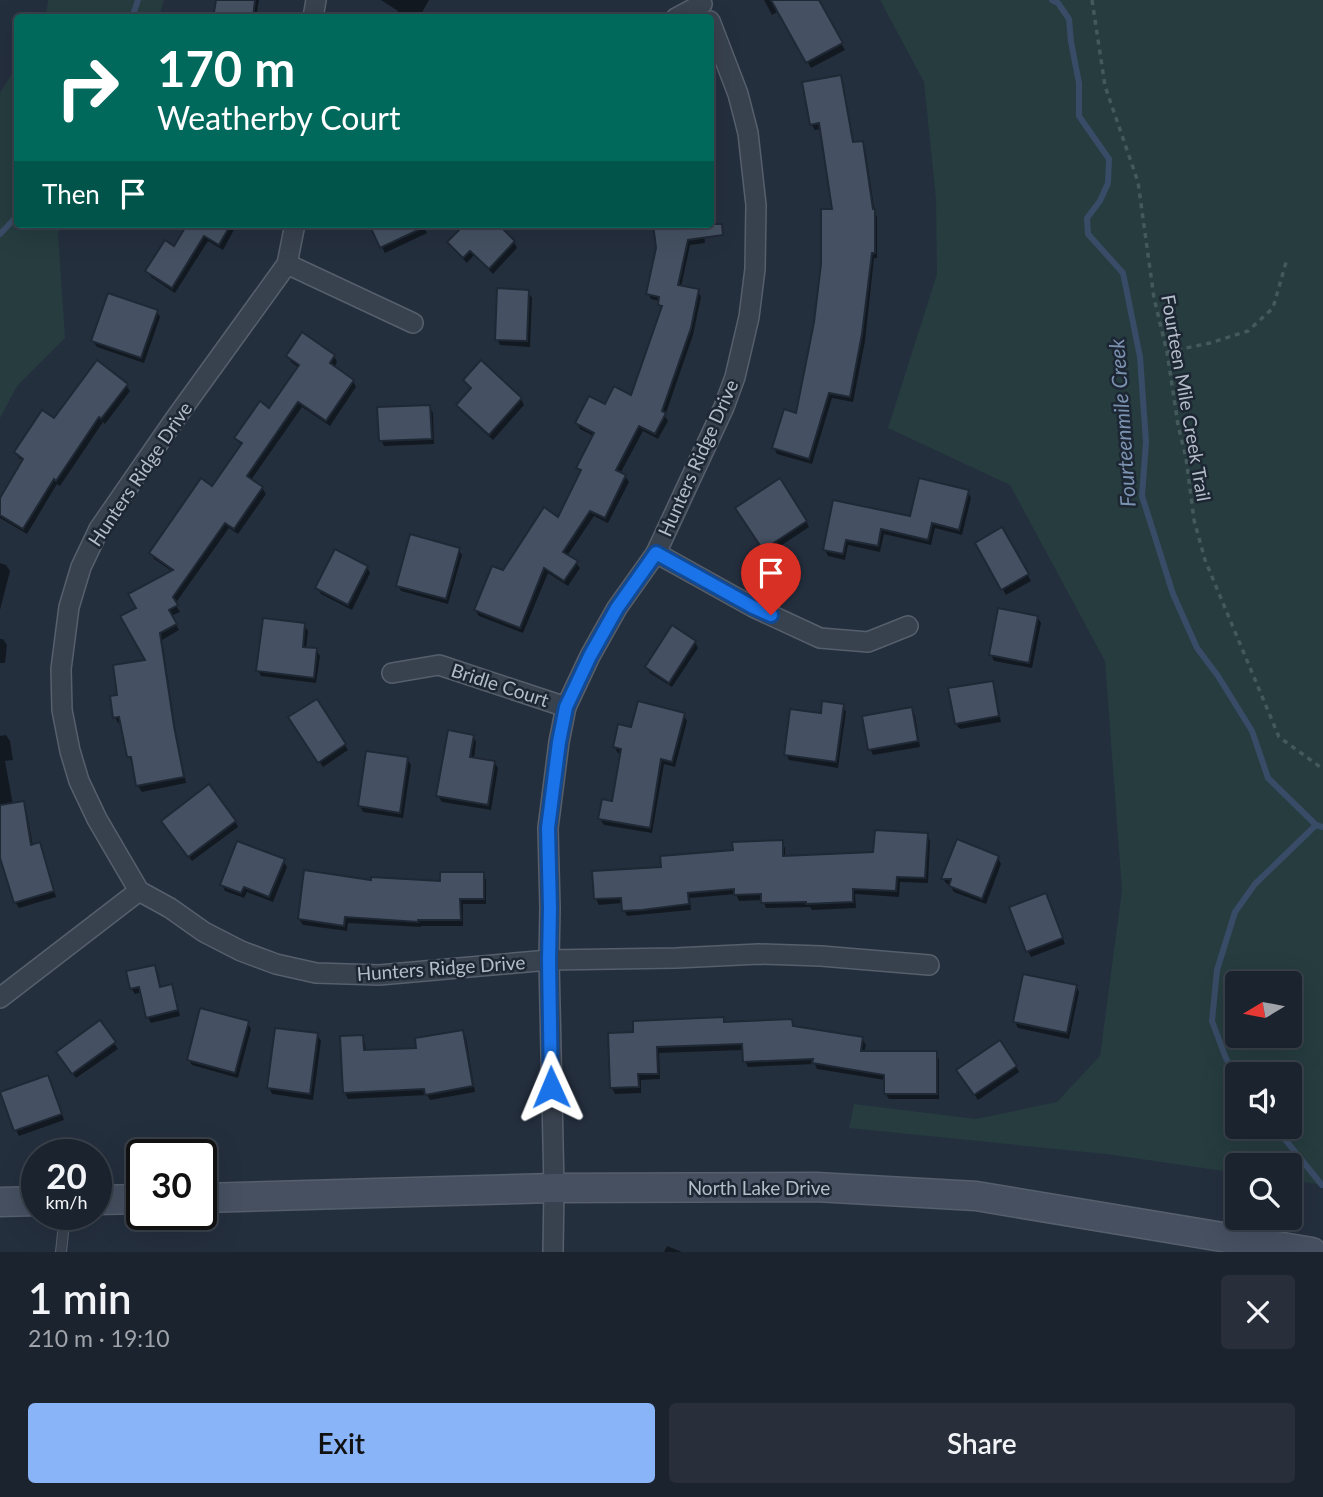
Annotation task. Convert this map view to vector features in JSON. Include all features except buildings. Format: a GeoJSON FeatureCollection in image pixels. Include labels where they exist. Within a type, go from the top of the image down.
{"type":"FeatureCollection","features":[{"type":"Feature","properties":{"kind":"main road","name":"North Lake Drive"},"geometry":{"type":"LineString","coordinates":[[217,1198],[554,1188],[816,1187],[976,1196],[1312,1252]]}},
{"type":"Feature","properties":{"kind":"main road"},"geometry":{"type":"LineString","coordinates":[[0,1202],[21,1201]]}},
{"type":"Feature","properties":{"kind":"street","name":"Hunters Ridge Drive"},"geometry":{"type":"LineString","coordinates":[[553,1252],[548,828],[566,707],[617,608],[656,553],[724,407],[735,377],[749,317],[755,269],[756,205],[748,133],[738,94],[714,34]]}},
{"type":"Feature","properties":{"kind":"street","name":"Hunters Ridge Drive"},"geometry":{"type":"LineString","coordinates":[[294,228],[287,264],[99,529],[81,567],[69,607],[61,669],[62,710],[70,751],[79,781],[97,819],[139,891],[170,908],[204,932],[241,951],[276,964],[316,972],[379,975],[549,960],[759,954],[929,965]]}},
{"type":"Feature","properties":{"kind":"street"},"geometry":{"type":"LineString","coordinates":[[287,264],[414,323]]}},
{"type":"Feature","properties":{"kind":"street"},"geometry":{"type":"LineString","coordinates":[[656,553],[753,607],[820,638],[868,642],[908,626]]}},
{"type":"Feature","properties":{"kind":"street","name":"Bridle Court"},"geometry":{"type":"LineString","coordinates":[[392,673],[439,665],[566,707]]}},
{"type":"Feature","properties":{"kind":"street"},"geometry":{"type":"LineString","coordinates":[[0,998],[139,891]]}},
{"type":"Feature","properties":{"kind":"lane"},"geometry":{"type":"LineString","coordinates":[[61,1252],[63,1230]]}},
{"type":"Feature","properties":{"kind":"path","name":"Fourteen Mile Creek Trail"},"geometry":{"type":"LineString","coordinates":[[1092,0],[1105,86],[1138,182],[1154,298],[1167,352],[1194,520],[1205,560],[1279,737],[1323,769]]}},
{"type":"Feature","properties":{"kind":"path"},"geometry":{"type":"LineString","coordinates":[[1167,352],[1248,331],[1272,307],[1287,259]]}},
{"type":"Feature","properties":{"kind":"green space"},"geometry":{"type":"Polygon","coordinates":[[[48,0],[164,0],[160,14],[46,14],[48,0]]]}},
{"type":"Feature","properties":{"kind":"green space"},"geometry":{"type":"Polygon","coordinates":[[[880,0],[1323,0],[1323,1185],[1302,1182],[1302,1153],[1225,1153],[1225,1171],[1106,1154],[849,1128],[854,1104],[976,1119],[1057,1102],[1100,1056],[1122,890],[1105,661],[1010,485],[888,428],[937,274],[936,199],[924,82],[880,0]]]}},
{"type":"Feature","properties":{"kind":"green space"},"geometry":{"type":"Polygon","coordinates":[[[14,71],[14,228],[61,228],[58,233],[65,338],[17,386],[0,418],[0,93],[14,71]]]}},
{"type":"Feature","properties":{"kind":"waterway"},"geometry":{"type":"LineString","coordinates":[[133,14],[138,0]]}},
{"type":"Feature","properties":{"kind":"waterway","name":"Fourteenmile Creek"},"geometry":{"type":"LineString","coordinates":[[1052,0],[1058,3],[1069,19],[1079,83],[1079,116],[1109,159],[1108,183],[1100,201],[1087,218],[1088,234],[1123,273],[1140,357],[1146,442],[1142,496],[1173,594],[1197,648],[1252,731],[1268,778],[1316,825],[1323,827]]}},
{"type":"Feature","properties":{"kind":"waterway"},"geometry":{"type":"LineString","coordinates":[[0,234],[14,219]]}},
{"type":"Feature","properties":{"kind":"waterway"},"geometry":{"type":"LineString","coordinates":[[1228,1062],[1212,1021],[1217,970],[1235,912],[1255,884],[1316,825]]}},
{"type":"Feature","properties":{"kind":"waterway"},"geometry":{"type":"LineString","coordinates":[[1285,1139],[1322,1185]]}},
{"type":"Feature","properties":{"kind":"route"},"geometry":{"type":"LineString","coordinates":[[551,1087],[548,828],[566,707],[617,608],[656,553],[771,615]]}}]}
